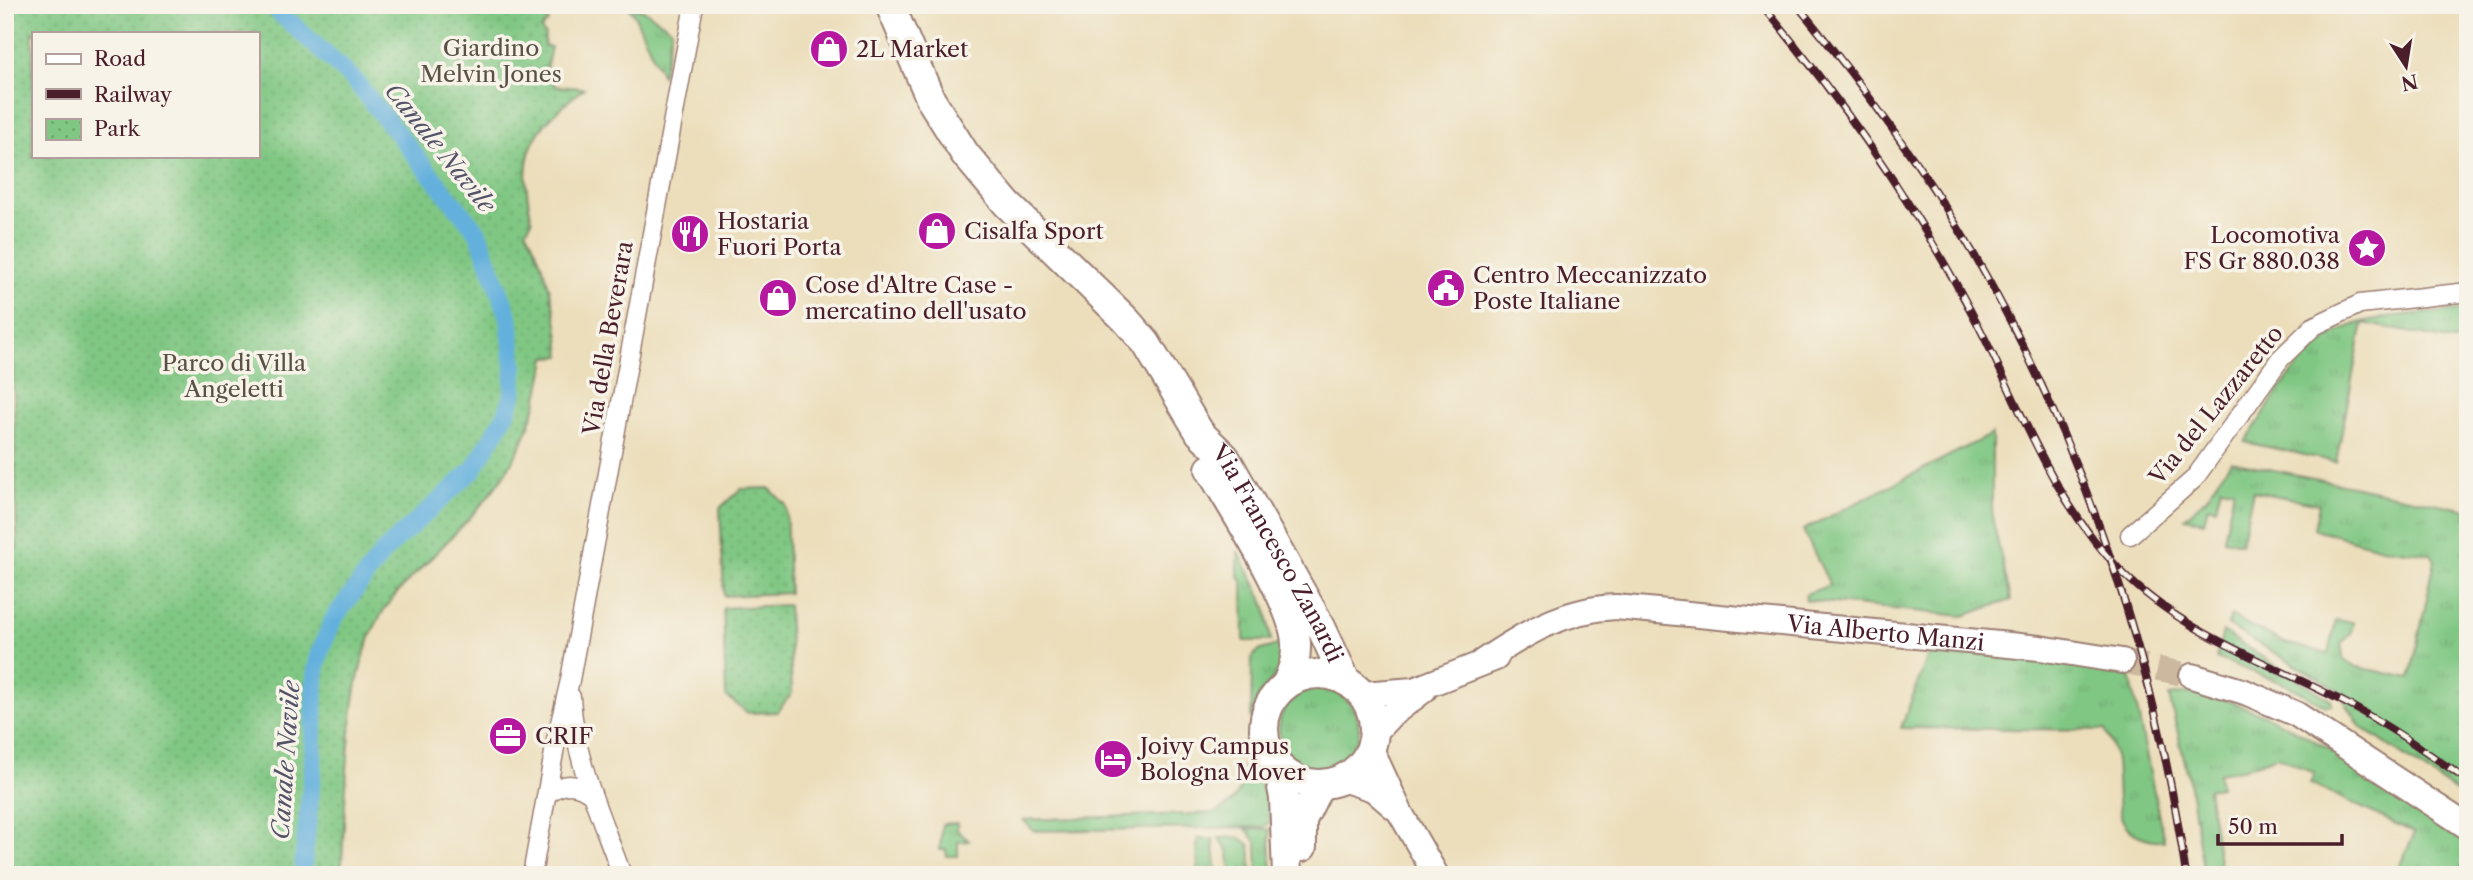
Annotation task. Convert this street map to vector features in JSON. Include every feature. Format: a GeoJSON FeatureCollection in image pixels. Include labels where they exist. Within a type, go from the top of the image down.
{"type":"FeatureCollection","features":[{"type":"Feature","properties":{"kind":"main road","name":"Via Francesco Zanardi"},"geometry":{"type":"LineString","coordinates":[[890,5],[931,100],[965,154],[1007,204],[1133,328],[1162,369],[1200,433],[1225,457],[1354,687]]}},
{"type":"Feature","properties":{"kind":"main road","name":"Via Francesco Zanardi"},"geometry":{"type":"LineString","coordinates":[[1200,433],[1208,466],[1276,588],[1292,624],[1295,661],[1286,685]]}},
{"type":"Feature","properties":{"kind":"main road","name":"Via Alberto Manzi"},"geometry":{"type":"LineString","coordinates":[[1354,687],[1401,692],[1430,685],[1482,662],[1521,650],[1594,620],[1650,610],[2040,648],[2122,661]]}},
{"type":"Feature","properties":{"kind":"main road"},"geometry":{"type":"LineString","coordinates":[[1287,875],[1285,810],[1279,766],[1267,744],[1265,721],[1274,698],[1286,685],[1312,674],[1329,675],[1354,687],[1373,715],[1372,741],[1359,767],[1331,781],[1302,820],[1303,875]]}},
{"type":"Feature","properties":{"kind":"main road"},"geometry":{"type":"LineString","coordinates":[[2192,676],[2245,692],[2296,714],[2468,827]]}},
{"type":"Feature","properties":{"kind":"main road","name":"Via Alberto Manzi"},"geometry":{"type":"LineString","coordinates":[[1372,741],[1390,716],[1430,685]]}},
{"type":"Feature","properties":{"kind":"main road"},"geometry":{"type":"LineString","coordinates":[[1372,741],[1402,814],[1436,875]]}},
{"type":"Feature","properties":{"kind":"main road"},"geometry":{"type":"LineString","coordinates":[[1279,766],[1302,781],[1331,781],[1373,789],[1402,814]]}},
{"type":"Feature","properties":{"kind":"street","name":"Via della Beverara"},"geometry":{"type":"LineString","coordinates":[[532,875],[694,5]]}},
{"type":"Feature","properties":{"kind":"street","name":"Via del Lazzaretto"},"geometry":{"type":"LineString","coordinates":[[2130,535],[2193,479],[2280,359],[2314,326],[2360,304],[2468,292]]}},
{"type":"Feature","properties":{"kind":"street","name":"Via della Beverara"},"geometry":{"type":"LineString","coordinates":[[570,680],[576,743],[622,875]]}},
{"type":"Feature","properties":{"kind":"street"},"geometry":{"type":"LineString","coordinates":[[547,794],[558,786],[569,784],[581,786],[592,794]]}},
{"type":"Feature","properties":{"kind":"green space","name":"Parco di Villa Angeletti"},"geometry":{"type":"Polygon","coordinates":[[[5,5],[549,5],[548,22],[541,29],[545,35],[544,46],[551,47],[546,70],[555,77],[554,86],[584,88],[540,131],[532,145],[526,177],[532,221],[526,230],[550,291],[561,356],[546,357],[540,390],[522,444],[494,489],[395,596],[376,624],[366,650],[352,712],[341,875],[5,875],[5,547],[17,547],[5,5]]]}},
{"type":"Feature","properties":{"kind":"green space"},"geometry":{"type":"Polygon","coordinates":[[[627,7],[642,9],[672,29],[662,76],[634,14],[627,7]]]}},
{"type":"Feature","properties":{"kind":"green space"},"geometry":{"type":"Polygon","coordinates":[[[2468,310],[2468,344],[2363,323],[2336,462],[2245,442],[2297,368],[2329,338],[2348,327],[2370,320],[2468,310]]]}},
{"type":"Feature","properties":{"kind":"green space"},"geometry":{"type":"Polygon","coordinates":[[[1992,434],[1992,517],[2011,600],[1963,616],[1805,600],[1806,594],[1830,585],[1803,530],[1992,434]]]}},
{"type":"Feature","properties":{"kind":"green space"},"geometry":{"type":"Polygon","coordinates":[[[2231,461],[2468,510],[2468,800],[2360,726],[2337,689],[2227,625],[2231,616],[2285,643],[2329,654],[2336,620],[2353,622],[2351,634],[2341,644],[2344,660],[2353,666],[2410,678],[2435,560],[2431,554],[2382,548],[2314,529],[2319,504],[2253,491],[2241,543],[2224,539],[2234,489],[2221,487],[2216,508],[2208,506],[2204,522],[2185,518],[2206,498],[2231,461]]]}},
{"type":"Feature","properties":{"kind":"green space"},"geometry":{"type":"Polygon","coordinates":[[[769,488],[786,505],[789,593],[724,596],[720,508],[741,489],[769,488]]]}},
{"type":"Feature","properties":{"kind":"green space"},"geometry":{"type":"Polygon","coordinates":[[[1238,551],[1266,606],[1271,641],[1244,641],[1243,583],[1238,574],[1238,551]]]}},
{"type":"Feature","properties":{"kind":"green space"},"geometry":{"type":"Polygon","coordinates":[[[788,605],[792,693],[777,712],[748,713],[726,696],[723,608],[788,605]]]}},
{"type":"Feature","properties":{"kind":"green space"},"geometry":{"type":"Polygon","coordinates":[[[2223,632],[2331,700],[2332,705],[2326,706],[2287,685],[2216,658],[2223,632]]]}},
{"type":"Feature","properties":{"kind":"green space"},"geometry":{"type":"Polygon","coordinates":[[[1286,640],[1282,668],[1259,696],[1251,720],[1252,657],[1259,651],[1286,640]]]}},
{"type":"Feature","properties":{"kind":"green space"},"geometry":{"type":"Polygon","coordinates":[[[1930,650],[2049,660],[2130,675],[2164,841],[2134,833],[2121,816],[2115,758],[2105,730],[1901,728],[1930,650]]]}},
{"type":"Feature","properties":{"kind":"green space"},"geometry":{"type":"Polygon","coordinates":[[[1319,689],[1334,692],[1347,701],[1356,714],[1359,729],[1356,744],[1347,757],[1334,766],[1319,769],[1304,766],[1291,757],[1282,744],[1279,729],[1282,714],[1291,701],[1304,692],[1319,689]]]}},
{"type":"Feature","properties":{"kind":"green space"},"geometry":{"type":"Polygon","coordinates":[[[2196,692],[2234,703],[2270,718],[2305,735],[2371,776],[2468,844],[2468,875],[2395,875],[2415,833],[2310,783],[2314,773],[2277,756],[2239,770],[2218,773],[2220,787],[2208,789],[2221,875],[2204,875],[2188,775],[2169,696],[2196,692]]]}},
{"type":"Feature","properties":{"kind":"green space"},"geometry":{"type":"Polygon","coordinates":[[[1244,741],[1269,815],[1270,823],[1263,827],[1034,831],[1023,820],[1214,813],[1233,800],[1242,783],[1244,741]]]}},
{"type":"Feature","properties":{"kind":"green space"},"geometry":{"type":"Polygon","coordinates":[[[957,823],[957,830],[969,841],[958,842],[958,856],[947,856],[946,850],[940,850],[942,824],[957,823]]]}},
{"type":"Feature","properties":{"kind":"green space"},"geometry":{"type":"Polygon","coordinates":[[[1246,829],[1270,829],[1272,875],[1258,875],[1257,843],[1246,829]]]}},
{"type":"Feature","properties":{"kind":"green space"},"geometry":{"type":"Polygon","coordinates":[[[1239,837],[1250,845],[1252,875],[1231,875],[1229,853],[1219,838],[1239,837]]]}},
{"type":"Feature","properties":{"kind":"green space"},"geometry":{"type":"Polygon","coordinates":[[[1197,839],[1213,839],[1217,875],[1198,875],[1197,839]]]}},
{"type":"Feature","properties":{"kind":"waterway","name":"Canale Navile"},"geometry":{"type":"LineString","coordinates":[[271,5],[354,80],[478,233],[509,317],[514,368],[513,395],[506,414],[473,470],[385,550],[334,618],[320,651],[315,676],[313,768],[302,875]]}},
{"type":"Feature","properties":{"kind":"tunnel"},"geometry":{"type":"LineString","coordinates":[[2122,661],[2192,676]]}},
{"type":"Feature","properties":{"kind":"railway"},"geometry":{"type":"LineString","coordinates":[[1762,5],[1822,80],[1903,196],[1975,319],[2056,483],[2097,544],[2121,571],[2145,593],[2197,629],[2357,709],[2406,738],[2468,781]]}},
{"type":"Feature","properties":{"kind":"railway"},"geometry":{"type":"LineString","coordinates":[[1797,5],[1844,64],[1932,187],[2012,323],[2047,398],[2080,475],[2134,632],[2155,713],[2186,875]]}},
{"type":"Feature","properties":{"kind":"railway"},"geometry":{"type":"LineString","coordinates":[[2360,250],[2374,247]]}},
{"type":"Feature","properties":{"kind":"place","name":"2L Market"},"geometry":{"type":"Point","coordinates":[829,49]}},
{"type":"Feature","properties":{"kind":"place","name":"Cisalfa Sport"},"geometry":{"type":"Point","coordinates":[937,231]}},
{"type":"Feature","properties":{"kind":"place","name":"Hostaria Fuori Porta"},"geometry":{"type":"Point","coordinates":[690,234]}},
{"type":"Feature","properties":{"kind":"place","name":"Locomotiva FS Gr 880.038"},"geometry":{"type":"Point","coordinates":[2367,248]}},
{"type":"Feature","properties":{"kind":"place","name":"Centro Meccanizzato Poste Italiane"},"geometry":{"type":"Point","coordinates":[1446,288]}},
{"type":"Feature","properties":{"kind":"place","name":"Cose d'Altre Case - mercatino dell'usato"},"geometry":{"type":"Point","coordinates":[778,298]}},
{"type":"Feature","properties":{"kind":"place","name":"CRIF"},"geometry":{"type":"Point","coordinates":[508,736]}},
{"type":"Feature","properties":{"kind":"place","name":"Joivy Campus Bologna Mover"},"geometry":{"type":"Point","coordinates":[1113,759]}},
{"type":"Feature","properties":{"kind":"park label","name":"Giardino Melvin Jones"},"geometry":{"type":"Point","coordinates":[491,61]}}]}
